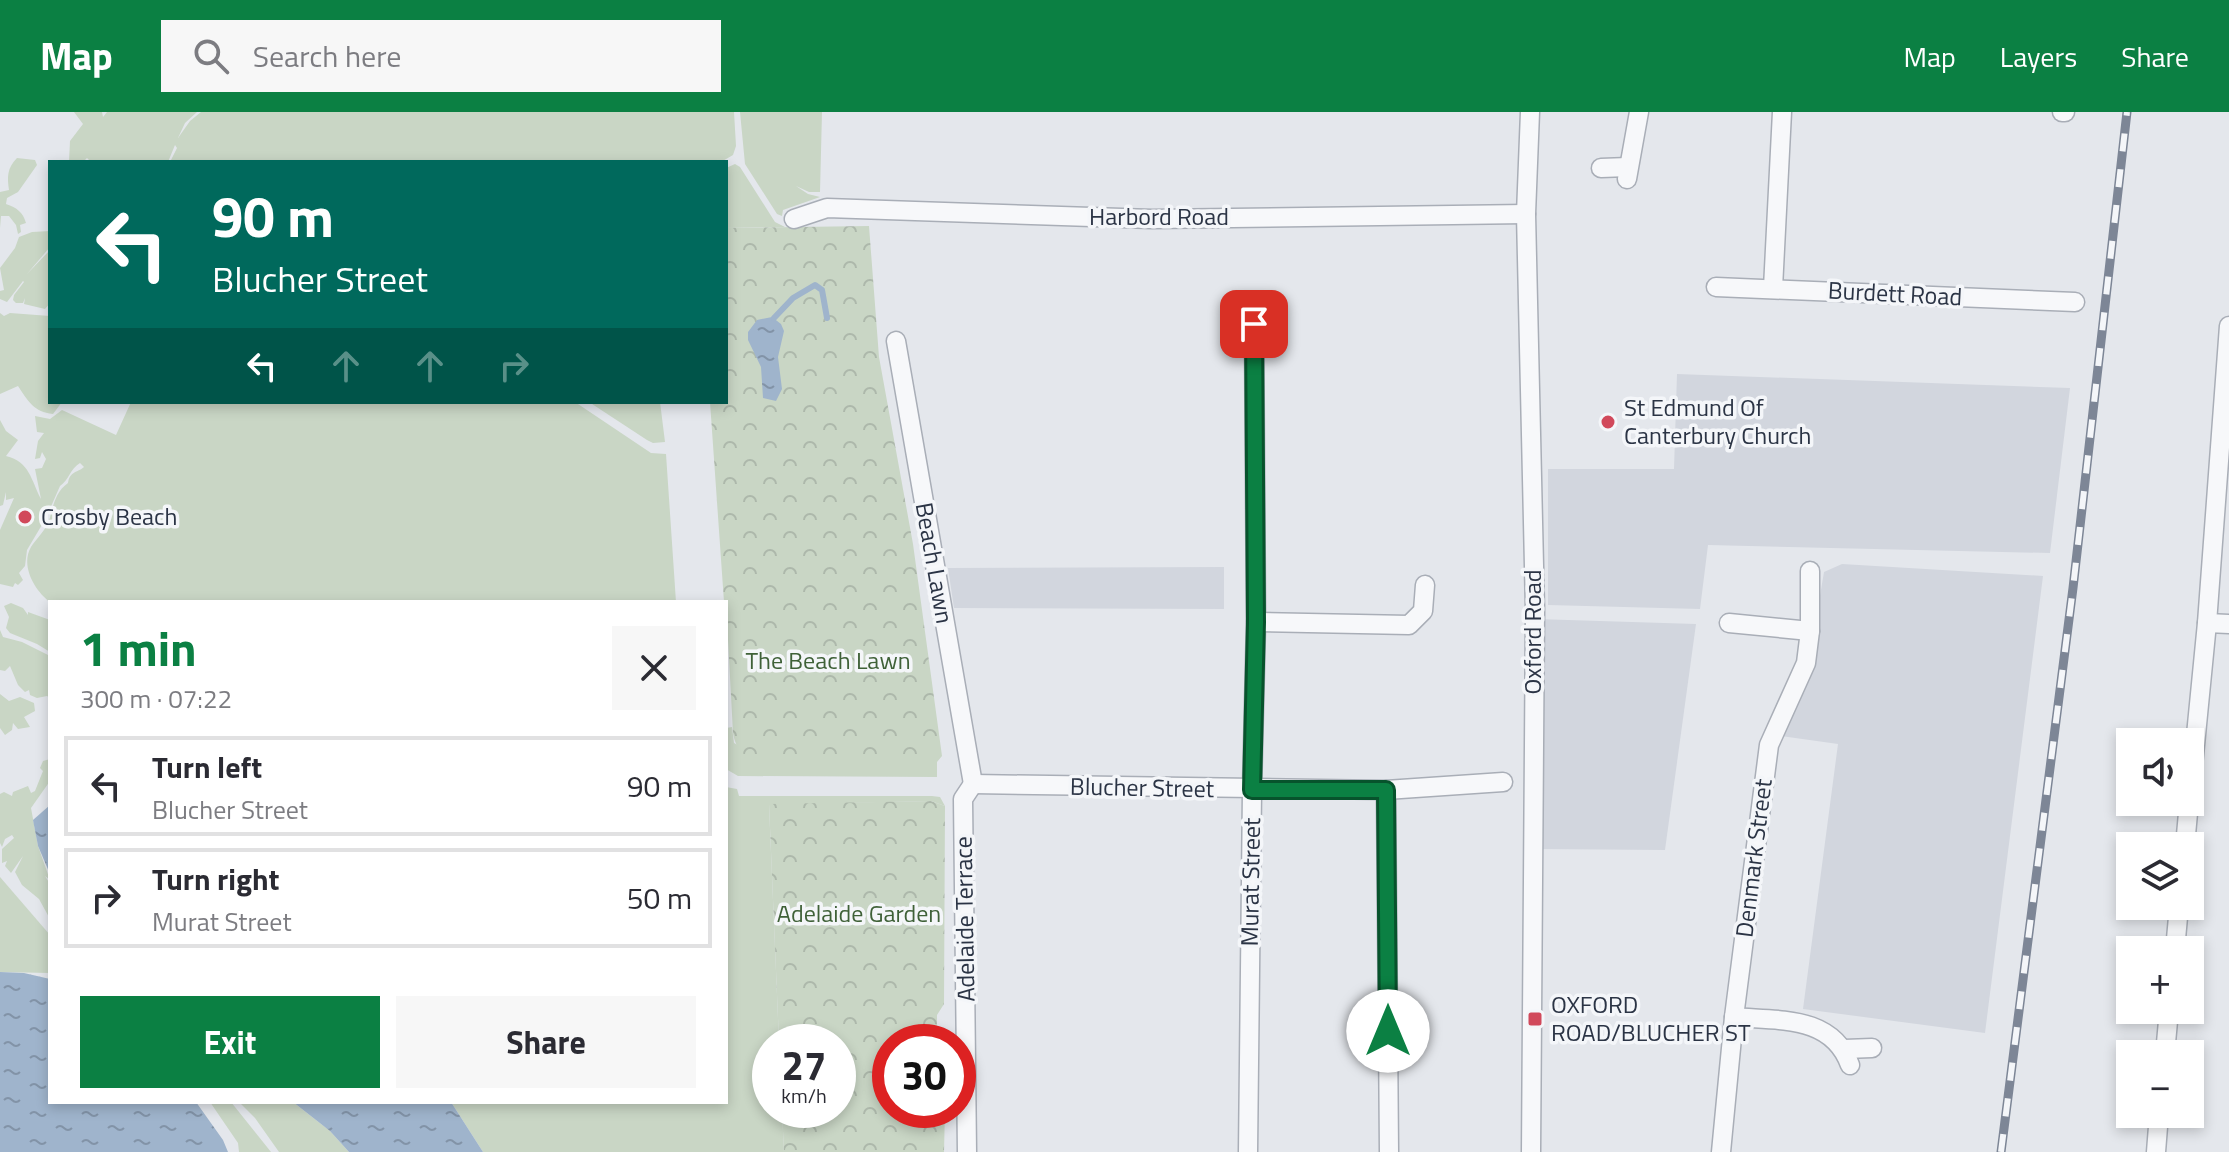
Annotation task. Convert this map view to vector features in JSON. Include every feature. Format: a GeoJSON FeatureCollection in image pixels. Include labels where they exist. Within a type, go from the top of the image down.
{"type":"FeatureCollection","features":[{"type":"Feature","properties":{"kind":"street","name":"Oxford Road"},"geometry":{"type":"LineString","coordinates":[[1530,112],[1526,214],[1535,610],[1531,1152]]}},
{"type":"Feature","properties":{"kind":"street"},"geometry":{"type":"LineString","coordinates":[[1601,168],[1627,173],[1639,112]]}},
{"type":"Feature","properties":{"kind":"street"},"geometry":{"type":"LineString","coordinates":[[1773,288],[1782,112]]}},
{"type":"Feature","properties":{"kind":"street","name":"Harbord Road"},"geometry":{"type":"LineString","coordinates":[[794,219],[827,208],[1152,219],[1526,214]]}},
{"type":"Feature","properties":{"kind":"street","name":"Burdett Road"},"geometry":{"type":"LineString","coordinates":[[1716,287],[2075,302]]}},
{"type":"Feature","properties":{"kind":"street","name":"Murat Street"},"geometry":{"type":"LineString","coordinates":[[1248,1152],[1256,622],[1254,324]]}},
{"type":"Feature","properties":{"kind":"street"},"geometry":{"type":"LineString","coordinates":[[2197,728],[2229,326]]}},
{"type":"Feature","properties":{"kind":"street","name":"Beach Lawn"},"geometry":{"type":"LineString","coordinates":[[896,341],[973,784]]}},
{"type":"Feature","properties":{"kind":"street","name":"Denmark Street"},"geometry":{"type":"LineString","coordinates":[[1721,1152],[1734,1017],[1769,745],[1806,663],[1810,631],[1810,571]]}},
{"type":"Feature","properties":{"kind":"street"},"geometry":{"type":"LineString","coordinates":[[1256,622],[1339,614],[1409,625],[1423,611],[1425,585]]}},
{"type":"Feature","properties":{"kind":"street"},"geometry":{"type":"LineString","coordinates":[[1729,623],[1810,631]]}},
{"type":"Feature","properties":{"kind":"street"},"geometry":{"type":"LineString","coordinates":[[2207,623],[2229,624]]}},
{"type":"Feature","properties":{"kind":"street","name":"Blucher Street"},"geometry":{"type":"LineString","coordinates":[[973,784],[1386,790],[1503,782]]}},
{"type":"Feature","properties":{"kind":"street","name":"Adelaide Terrace"},"geometry":{"type":"LineString","coordinates":[[967,1152],[963,799],[973,784]]}},
{"type":"Feature","properties":{"kind":"street"},"geometry":{"type":"LineString","coordinates":[[1386,790],[1389,1152]]}},
{"type":"Feature","properties":{"kind":"street"},"geometry":{"type":"LineString","coordinates":[[1734,1017],[1796,1022],[1827,1032],[1847,1057],[1872,1048]]}},
{"type":"Feature","properties":{"kind":"street"},"geometry":{"type":"LineString","coordinates":[[2156,1152],[2158,1128]]}},
{"type":"Feature","properties":{"kind":"shaded area"},"geometry":{"type":"Polygon","coordinates":[[[1677,374],[2070,388],[2050,553],[1708,545],[1700,609],[1548,605],[1548,469],[1674,469],[1677,374]]]}},
{"type":"Feature","properties":{"kind":"shaded area"},"geometry":{"type":"Polygon","coordinates":[[[1842,564],[2043,576],[1985,1033],[1803,1009],[1838,744],[1781,736],[1804,691],[1824,572],[1842,564]]]}},
{"type":"Feature","properties":{"kind":"shaded area"},"geometry":{"type":"Polygon","coordinates":[[[1224,567],[1224,609],[954,608],[948,568],[1224,567]]]}},
{"type":"Feature","properties":{"kind":"shaded area"},"geometry":{"type":"Polygon","coordinates":[[[1536,619],[1696,624],[1665,850],[1535,849],[1536,619]]]}},
{"type":"Feature","properties":{"kind":"green space"},"geometry":{"type":"Polygon","coordinates":[[[74,112],[102,112],[103,117],[107,112],[197,112],[185,123],[178,138],[201,112],[734,112],[736,146],[733,155],[724,160],[171,160],[177,148],[175,145],[169,160],[69,160],[70,141],[83,124],[74,112]]]}},
{"type":"Feature","properties":{"kind":"green space"},"geometry":{"type":"Polygon","coordinates":[[[740,112],[822,112],[820,192],[809,192],[796,186],[808,194],[820,197],[783,210],[782,216],[777,214],[745,164],[740,112]]]}},
{"type":"Feature","properties":{"kind":"green space"},"geometry":{"type":"Polygon","coordinates":[[[17,158],[35,160],[37,165],[18,192],[7,198],[6,204],[19,211],[26,223],[20,225],[21,232],[18,234],[9,216],[1,216],[0,228],[0,192],[9,190],[8,173],[17,158]]]}},
{"type":"Feature","properties":{"kind":"green space"},"geometry":{"type":"Polygon","coordinates":[[[735,164],[740,167],[775,222],[785,227],[728,228],[728,167],[735,164]]]}},
{"type":"Feature","properties":{"kind":"green space","name":"The Beach Lawn"},"geometry":{"type":"Polygon","coordinates":[[[869,226],[879,357],[913,544],[942,756],[937,762],[766,763],[744,754],[737,745],[733,733],[728,600],[724,600],[710,404],[728,404],[728,228],[869,226]]]}},
{"type":"Feature","properties":{"kind":"green space"},"geometry":{"type":"Polygon","coordinates":[[[48,231],[48,249],[27,274],[48,252],[48,305],[45,309],[24,304],[25,298],[23,303],[13,300],[23,281],[7,302],[0,299],[0,291],[4,290],[0,268],[19,237],[48,231]]]}},
{"type":"Feature","properties":{"kind":"green space"},"geometry":{"type":"Polygon","coordinates":[[[0,313],[4,316],[10,313],[48,316],[48,404],[60,404],[53,414],[46,413],[28,401],[18,386],[0,394],[0,313]]]}},
{"type":"Feature","properties":{"kind":"green space"},"geometry":{"type":"Polygon","coordinates":[[[130,404],[578,404],[651,453],[666,454],[676,600],[48,600],[31,578],[28,554],[47,525],[60,491],[72,474],[84,467],[80,463],[60,486],[27,550],[25,566],[19,573],[23,580],[13,587],[0,584],[0,530],[14,498],[6,500],[6,492],[0,506],[0,420],[6,431],[18,440],[6,456],[25,467],[41,499],[35,469],[42,468],[46,459],[42,452],[40,458],[35,459],[38,441],[44,433],[37,432],[35,416],[50,419],[62,410],[116,435],[130,404]]]}},
{"type":"Feature","properties":{"kind":"green space"},"geometry":{"type":"Polygon","coordinates":[[[592,404],[660,404],[665,442],[647,440],[592,404]]]}},
{"type":"Feature","properties":{"kind":"green space"},"geometry":{"type":"Polygon","coordinates":[[[11,603],[23,608],[28,615],[28,612],[48,619],[48,651],[10,633],[6,628],[9,617],[4,606],[11,603]]]}},
{"type":"Feature","properties":{"kind":"green space"},"geometry":{"type":"Polygon","coordinates":[[[0,630],[3,637],[22,642],[48,655],[48,697],[37,698],[30,695],[29,690],[25,692],[18,685],[10,666],[5,671],[0,670],[0,630]]]}},
{"type":"Feature","properties":{"kind":"green space"},"geometry":{"type":"Polygon","coordinates":[[[0,694],[9,701],[20,697],[34,703],[35,711],[24,717],[30,727],[18,729],[13,723],[12,730],[5,735],[0,728],[0,694]]]}},
{"type":"Feature","properties":{"kind":"green space"},"geometry":{"type":"Polygon","coordinates":[[[732,727],[734,743],[771,762],[937,762],[937,777],[738,776],[728,770],[728,728],[732,727]]]}},
{"type":"Feature","properties":{"kind":"green space"},"geometry":{"type":"Polygon","coordinates":[[[48,760],[48,784],[31,808],[38,846],[48,874],[48,878],[45,876],[48,881],[48,915],[39,899],[22,885],[15,872],[23,856],[11,873],[5,866],[7,861],[2,863],[2,849],[14,838],[12,835],[5,839],[2,847],[0,843],[0,794],[4,792],[12,796],[13,792],[28,786],[31,793],[35,791],[43,771],[40,768],[43,761],[48,760]]]}},
{"type":"Feature","properties":{"kind":"green space"},"geometry":{"type":"Polygon","coordinates":[[[728,787],[737,789],[739,796],[940,797],[945,806],[931,801],[769,805],[778,1024],[752,1024],[752,1128],[783,1128],[784,1152],[483,1152],[452,1104],[728,1104],[728,787]]]}},
{"type":"Feature","properties":{"kind":"green space","name":"Adelaide Garden"},"geometry":{"type":"Polygon","coordinates":[[[931,801],[945,806],[944,1004],[937,1015],[937,1024],[872,1024],[872,1128],[945,1128],[944,1152],[784,1152],[783,1128],[856,1128],[856,1024],[778,1024],[769,804],[931,801]]]}},
{"type":"Feature","properties":{"kind":"green space"},"geometry":{"type":"Polygon","coordinates":[[[0,877],[48,933],[48,973],[0,972],[0,877]]]}},
{"type":"Feature","properties":{"kind":"green space"},"geometry":{"type":"Polygon","coordinates":[[[211,1104],[233,1104],[271,1152],[239,1152],[238,1143],[211,1104]]]}},
{"type":"Feature","properties":{"kind":"green space"},"geometry":{"type":"Polygon","coordinates":[[[241,1104],[296,1104],[330,1131],[349,1152],[279,1152],[241,1104]]]}},
{"type":"Feature","properties":{"kind":"water"},"geometry":{"type":"Polygon","coordinates":[[[772,317],[784,331],[778,357],[782,389],[776,401],[763,398],[761,367],[748,340],[748,332],[757,320],[772,317]]]}},
{"type":"Feature","properties":{"kind":"water"},"geometry":{"type":"Polygon","coordinates":[[[48,807],[48,869],[38,846],[33,820],[48,807]]]}},
{"type":"Feature","properties":{"kind":"water"},"geometry":{"type":"Polygon","coordinates":[[[0,972],[48,979],[48,1104],[197,1104],[228,1152],[0,1152],[0,972]]]}},
{"type":"Feature","properties":{"kind":"water"},"geometry":{"type":"Polygon","coordinates":[[[296,1104],[452,1104],[483,1152],[349,1152],[330,1131],[296,1104]]]}},
{"type":"Feature","properties":{"kind":"waterway"},"geometry":{"type":"LineString","coordinates":[[774,318],[793,298],[815,285],[822,290],[827,318]]}},
{"type":"Feature","properties":{"kind":"railway"},"geometry":{"type":"LineString","coordinates":[[2001,1152],[2073,588],[2127,112]]}},
{"type":"Feature","properties":{"kind":"place","name":"St Edmund Of Canterbury Church"},"geometry":{"type":"Point","coordinates":[1608,422]}},
{"type":"Feature","properties":{"kind":"place","name":"Crosby Beach"},"geometry":{"type":"Point","coordinates":[25,517]}},
{"type":"Feature","properties":{"kind":"place","name":"OXFORD ROAD/BLUCHER ST"},"geometry":{"type":"Point","coordinates":[1535,1019]}},
{"type":"Feature","properties":{"kind":"route"},"geometry":{"type":"LineString","coordinates":[[1254,324],[1256,622],[1252,790],[1386,790],[1388,1031]]}}]}
